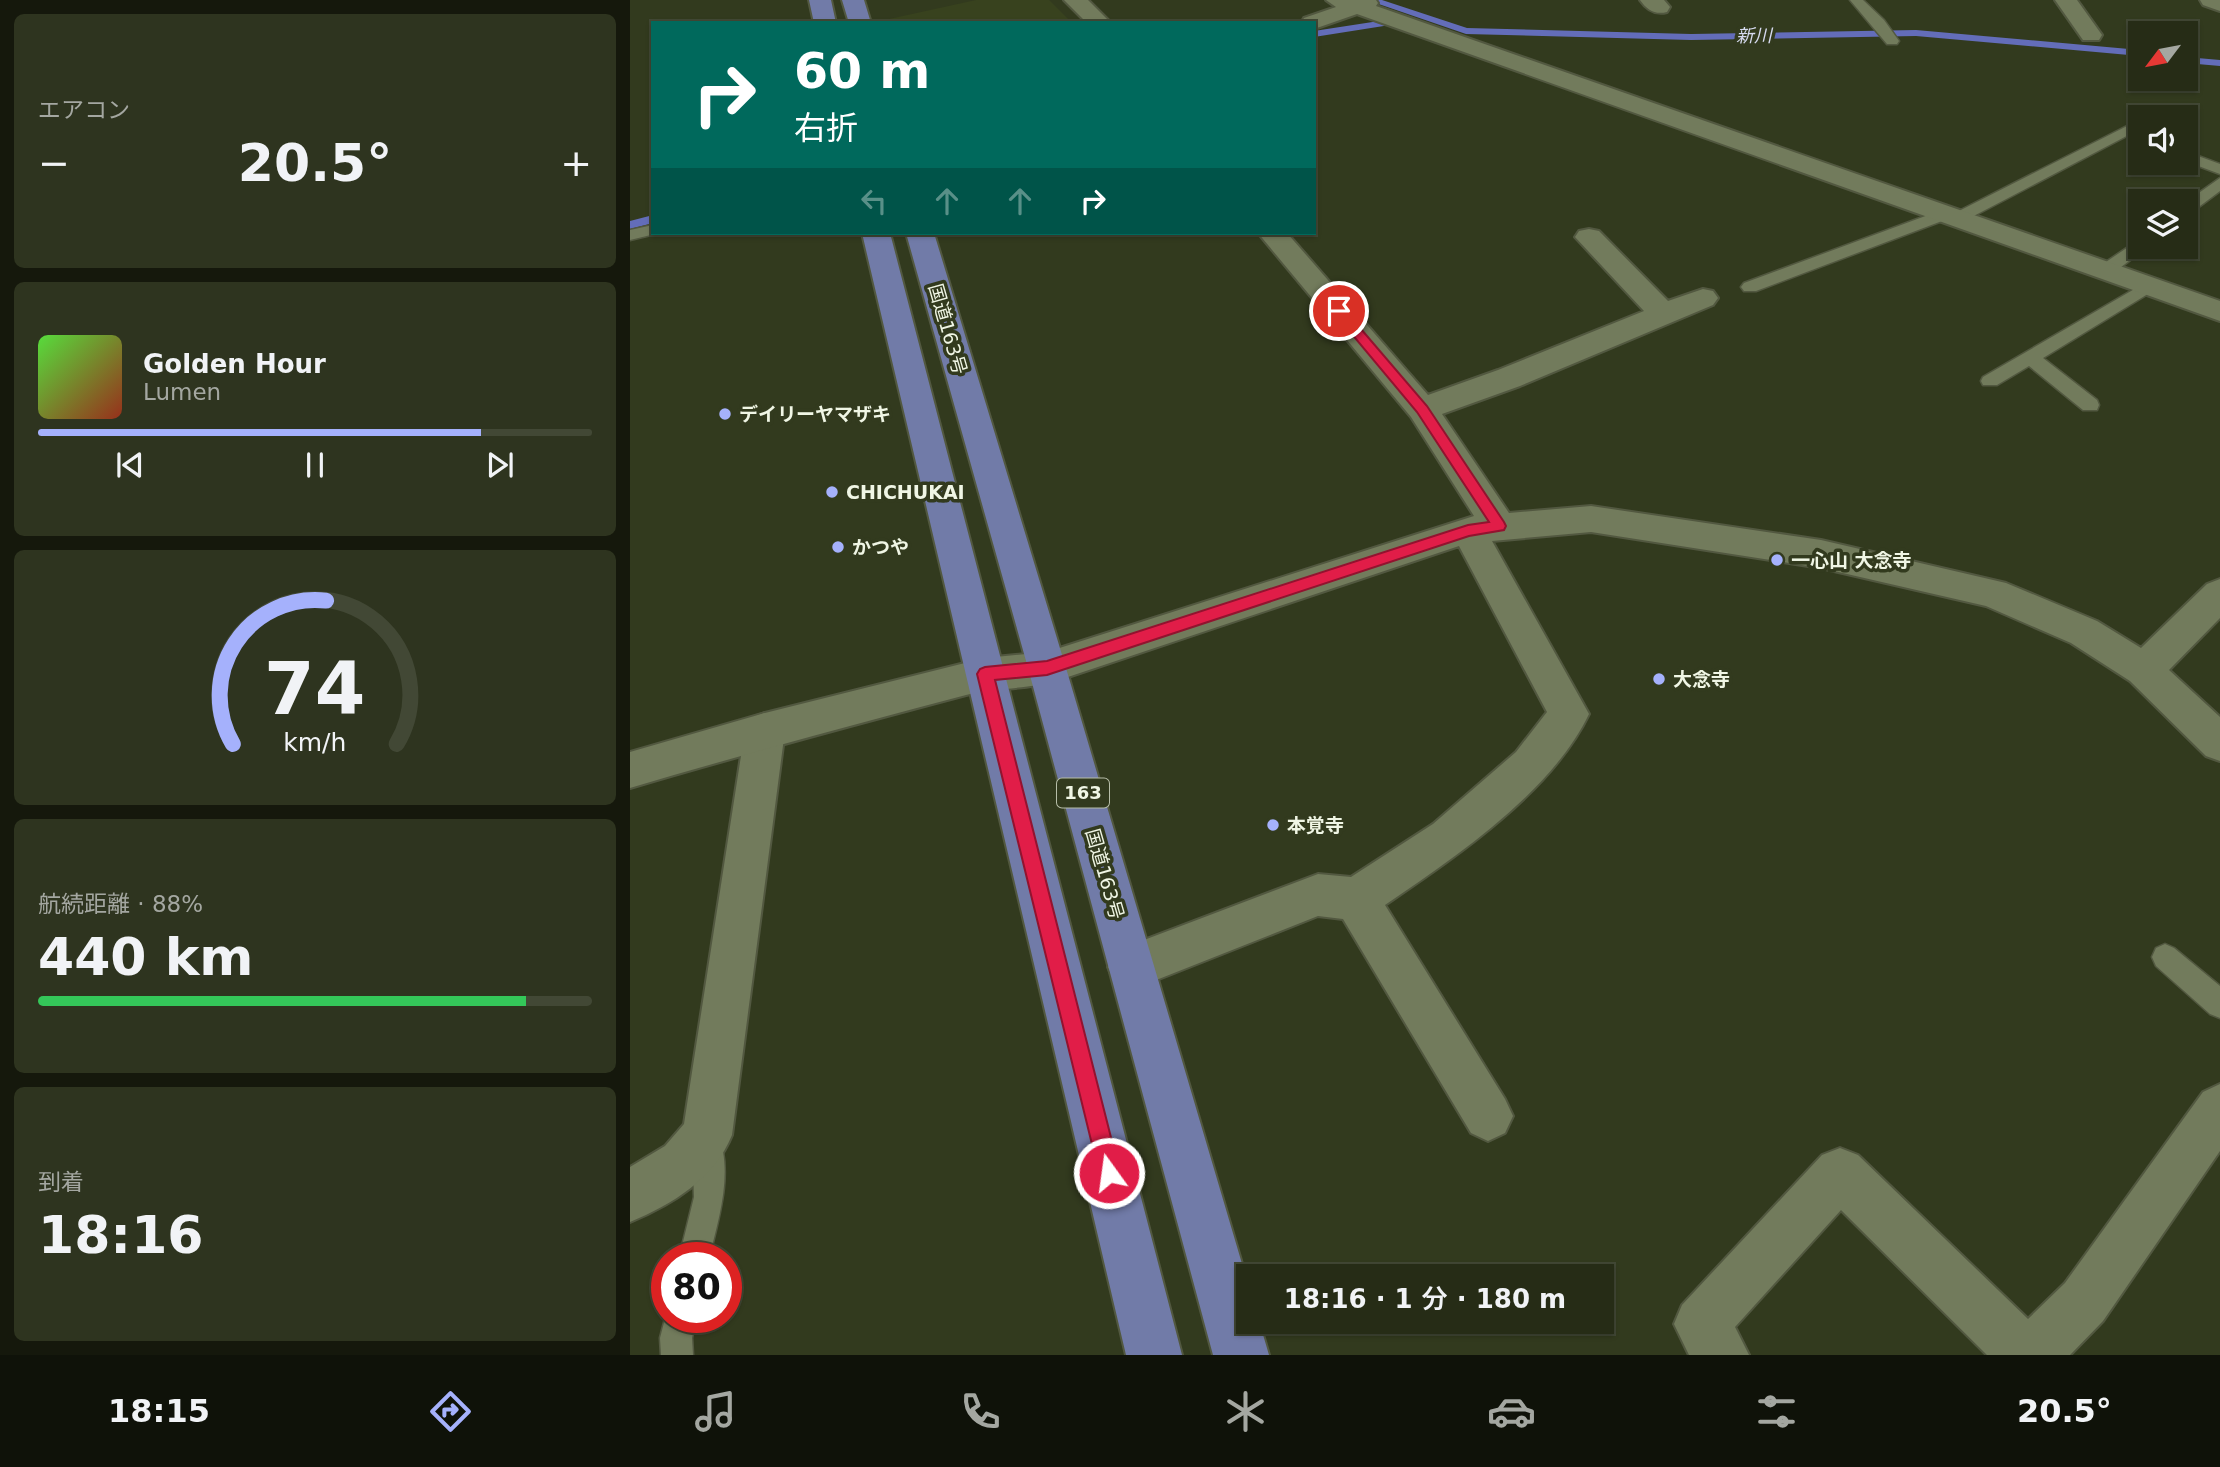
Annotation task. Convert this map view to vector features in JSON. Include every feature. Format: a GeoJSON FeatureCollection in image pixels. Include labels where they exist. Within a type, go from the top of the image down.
{"type":"FeatureCollection","features":[{"type":"Feature","properties":{"kind":"highway"},"geometry":{"type":"LineString","coordinates":[[820,0],[825,21]]}},
{"type":"Feature","properties":{"kind":"highway"},"geometry":{"type":"LineString","coordinates":[[853,0],[859,21]]}},
{"type":"Feature","properties":{"kind":"highway"},"geometry":{"type":"LineString","coordinates":[[876,235],[1154,1355]]}},
{"type":"Feature","properties":{"kind":"highway","name":"国道163号"},"geometry":{"type":"LineString","coordinates":[[921,235],[1047,668],[1241,1355]]}},
{"type":"Feature","properties":{"kind":"street"},"geometry":{"type":"LineString","coordinates":[[1075,0],[1098,21]]}},
{"type":"Feature","properties":{"kind":"street"},"geometry":{"type":"LineString","coordinates":[[2066,0],[2091,35]]}},
{"type":"Feature","properties":{"kind":"street"},"geometry":{"type":"LineString","coordinates":[[2211,0],[2220,4]]}},
{"type":"Feature","properties":{"kind":"street"},"geometry":{"type":"LineString","coordinates":[[1316,21],[1356,3],[2220,311]]}},
{"type":"Feature","properties":{"kind":"street"},"geometry":{"type":"LineString","coordinates":[[1131,967],[1318,895],[1356,900],[1448,838],[1530,765],[1569,714],[1484,528],[1422,409],[1274,235]]}},
{"type":"Feature","properties":{"kind":"street"},"geometry":{"type":"LineString","coordinates":[[1589,237],[1663,314]]}},
{"type":"Feature","properties":{"kind":"street"},"geometry":{"type":"LineString","coordinates":[[1422,409],[1509,378],[1703,298]]}},
{"type":"Feature","properties":{"kind":"street"},"geometry":{"type":"LineString","coordinates":[[630,770],[765,730],[985,674],[1047,668],[1484,528],[1591,519],[1821,554],[1993,593],[2084,632],[2144,670],[2220,743]]}},
{"type":"Feature","properties":{"kind":"street"},"geometry":{"type":"LineString","coordinates":[[2144,670],[2220,594]]}},
{"type":"Feature","properties":{"kind":"street"},"geometry":{"type":"LineString","coordinates":[[630,1196],[683,1164],[707,1135],[765,730]]}},
{"type":"Feature","properties":{"kind":"street"},"geometry":{"type":"LineString","coordinates":[[1356,900],[1488,1116]]}},
{"type":"Feature","properties":{"kind":"street"},"geometry":{"type":"LineString","coordinates":[[1721,1355],[1701,1324],[1840,1173],[2029,1355],[2084,1303],[2220,1109]]}},
{"type":"Feature","properties":{"kind":"lane"},"geometry":{"type":"LineString","coordinates":[[1856,0],[1879,23],[1892,41]]}},
{"type":"Feature","properties":{"kind":"lane"},"geometry":{"type":"LineString","coordinates":[[1750,286],[1952,216],[2128,129]]}},
{"type":"Feature","properties":{"kind":"lane"},"geometry":{"type":"LineString","coordinates":[[2198,161],[2220,169]]}},
{"type":"Feature","properties":{"kind":"lane"},"geometry":{"type":"LineString","coordinates":[[2198,200],[2220,183]]}},
{"type":"Feature","properties":{"kind":"lane"},"geometry":{"type":"LineString","coordinates":[[630,235],[651,230]]}},
{"type":"Feature","properties":{"kind":"lane"},"geometry":{"type":"LineString","coordinates":[[2106,270],[2128,253]]}},
{"type":"Feature","properties":{"kind":"lane"},"geometry":{"type":"LineString","coordinates":[[1990,381],[2150,285]]}},
{"type":"Feature","properties":{"kind":"lane"},"geometry":{"type":"LineString","coordinates":[[2030,357],[2090,405]]}},
{"type":"Feature","properties":{"kind":"lane"},"geometry":{"type":"LineString","coordinates":[[2165,957],[2220,1004]]}},
{"type":"Feature","properties":{"kind":"lane"},"geometry":{"type":"LineString","coordinates":[[698,1242],[709,1197],[707,1135]]}},
{"type":"Feature","properties":{"kind":"lane"},"geometry":{"type":"LineString","coordinates":[[677,1333],[677,1355]]}},
{"type":"Feature","properties":{"kind":"shaded area"},"geometry":{"type":"Polygon","coordinates":[[[976,0],[1049,0],[1070,21],[880,21],[976,0]]]}},
{"type":"Feature","properties":{"kind":"waterway","name":"新川"},"geometry":{"type":"LineString","coordinates":[[1372,0],[1466,31],[1691,37],[1916,33],[2128,52]]}},
{"type":"Feature","properties":{"kind":"waterway"},"geometry":{"type":"LineString","coordinates":[[1316,34],[1405,20]]}},
{"type":"Feature","properties":{"kind":"waterway","name":"新川"},"geometry":{"type":"LineString","coordinates":[[2198,61],[2220,63]]}},
{"type":"Feature","properties":{"kind":"waterway"},"geometry":{"type":"LineString","coordinates":[[630,225],[651,220]]}},
{"type":"Feature","properties":{"kind":"place","name":"デイリーヤマザキ"},"geometry":{"type":"Point","coordinates":[725,414]}},
{"type":"Feature","properties":{"kind":"place","name":"CHICHUKAI"},"geometry":{"type":"Point","coordinates":[832,492]}},
{"type":"Feature","properties":{"kind":"place","name":"かつや"},"geometry":{"type":"Point","coordinates":[838,547]}},
{"type":"Feature","properties":{"kind":"place","name":"一心山 大念寺"},"geometry":{"type":"Point","coordinates":[1777,560]}},
{"type":"Feature","properties":{"kind":"place","name":"大念寺"},"geometry":{"type":"Point","coordinates":[1659,679]}},
{"type":"Feature","properties":{"kind":"place","name":"本覚寺"},"geometry":{"type":"Point","coordinates":[1273,825]}},
{"type":"Feature","properties":{"kind":"route"},"geometry":{"type":"LineString","coordinates":[[1109,1173],[985,674],[1047,668],[1468,530],[1499,526],[1422,409],[1339,311]]}}]}
